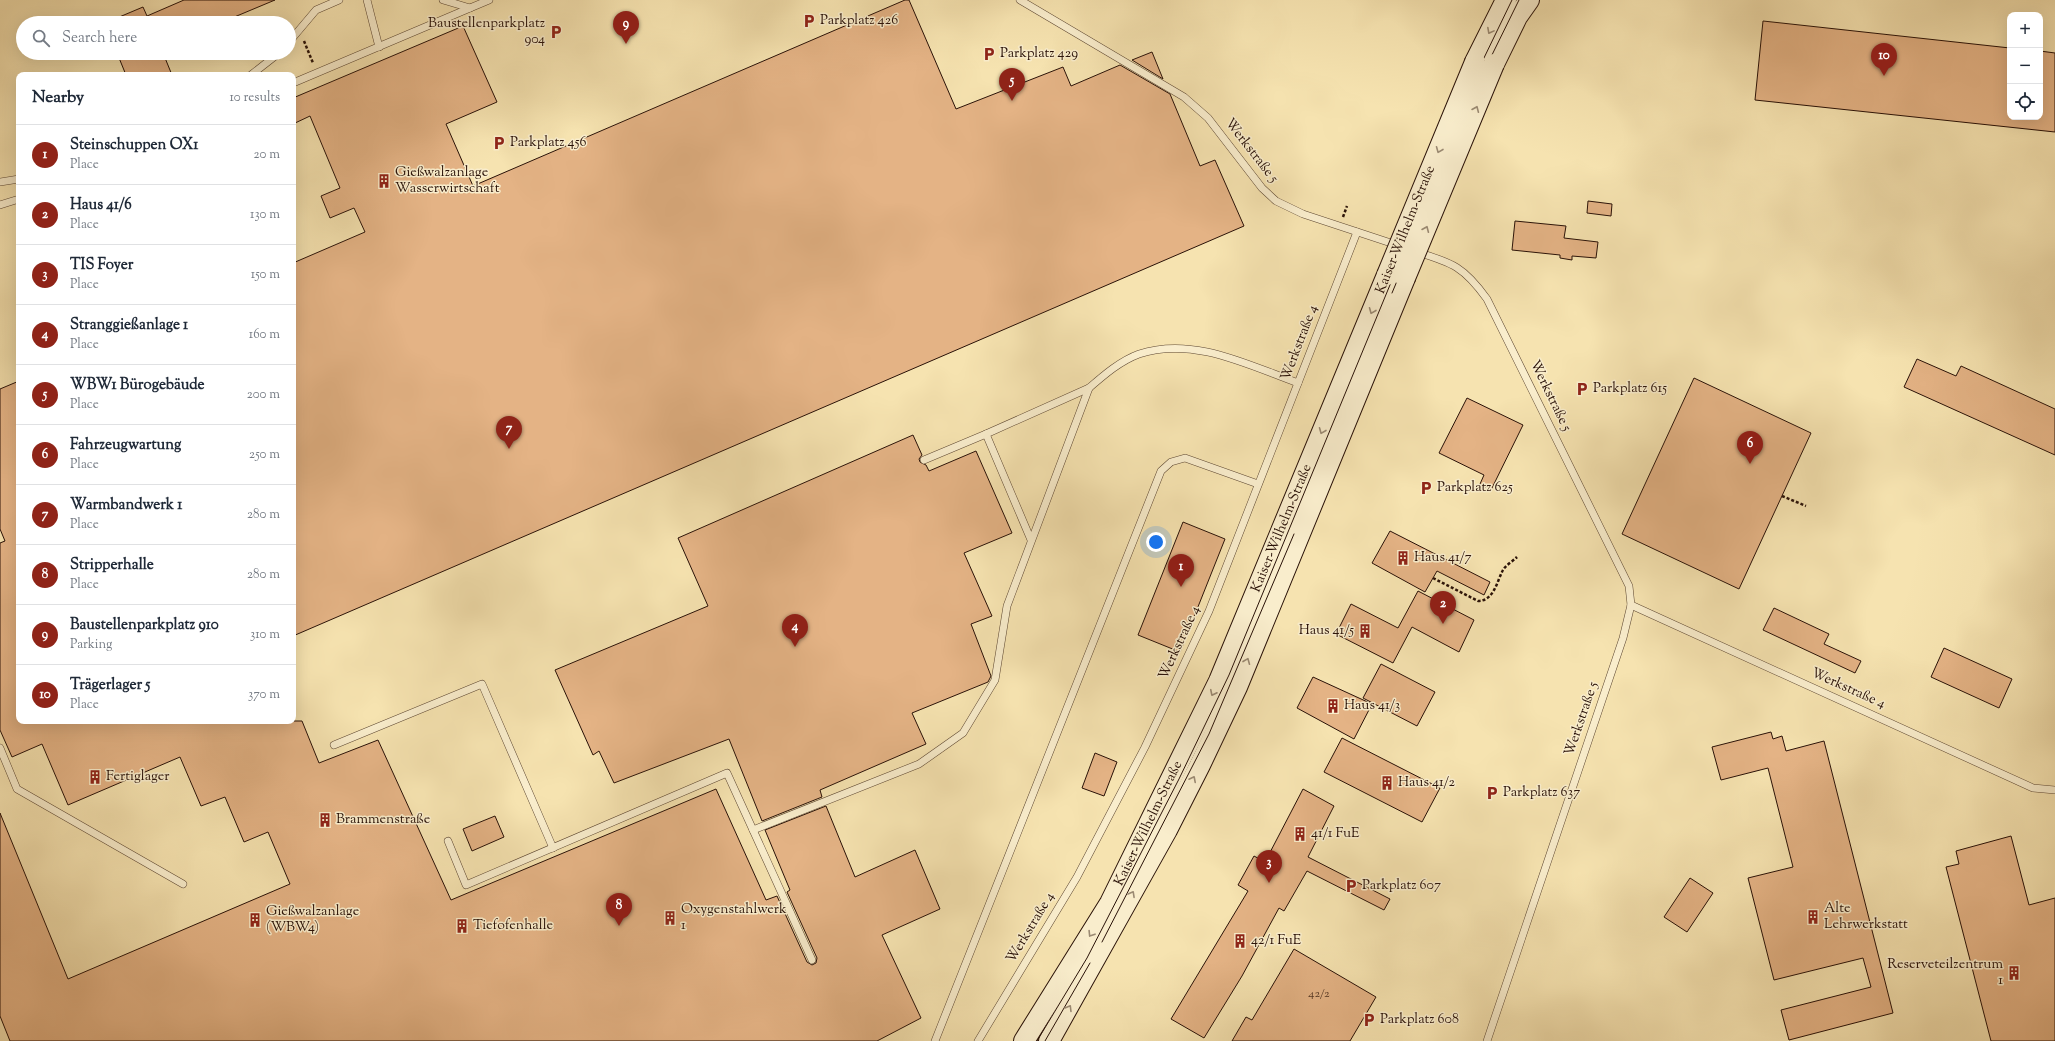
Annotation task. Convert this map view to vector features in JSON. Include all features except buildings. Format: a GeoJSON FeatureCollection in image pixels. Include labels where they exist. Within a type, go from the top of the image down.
{"type":"FeatureCollection","features":[{"type":"Feature","properties":{"kind":"main road","name":"Kaiser-Wilhelm-Straße"},"geometry":{"type":"LineString","coordinates":[[1024,1041],[1110,903],[1219,681],[1396,276],[1485,63],[1506,0]]}},
{"type":"Feature","properties":{"kind":"main road","name":"Kaiser-Wilhelm-Straße"},"geometry":{"type":"LineString","coordinates":[[1485,63],[1529,0]]}},
{"type":"Feature","properties":{"kind":"main road","name":"Kaiser-Wilhelm-Straße"},"geometry":{"type":"LineString","coordinates":[[1049,1041],[1075,998],[1168,830],[1237,687],[1396,276]]}},
{"type":"Feature","properties":{"kind":"lane"},"geometry":{"type":"LineString","coordinates":[[296,34],[316,10],[339,0]]}},
{"type":"Feature","properties":{"kind":"lane"},"geometry":{"type":"LineString","coordinates":[[367,0],[378,47]]}},
{"type":"Feature","properties":{"kind":"lane"},"geometry":{"type":"LineString","coordinates":[[443,0],[470,8]]}},
{"type":"Feature","properties":{"kind":"lane"},"geometry":{"type":"LineString","coordinates":[[296,82],[489,0]]}},
{"type":"Feature","properties":{"kind":"lane","name":"Werkstraße 5"},"geometry":{"type":"LineString","coordinates":[[1020,0],[1184,97],[1208,118],[1262,188],[1276,201],[1303,214],[1451,263],[1473,280],[1487,299],[1511,345],[1629,586],[1631,605],[1623,638],[1487,1041]]}},
{"type":"Feature","properties":{"kind":"lane"},"geometry":{"type":"LineString","coordinates":[[256,72],[271,60]]}},
{"type":"Feature","properties":{"kind":"lane"},"geometry":{"type":"LineString","coordinates":[[0,182],[16,179]]}},
{"type":"Feature","properties":{"kind":"lane"},"geometry":{"type":"LineString","coordinates":[[0,205],[16,200]]}},
{"type":"Feature","properties":{"kind":"lane","name":"Werkstraße 4"},"geometry":{"type":"LineString","coordinates":[[978,1041],[1077,877],[1145,747],[1209,611],[1357,232]]}},
{"type":"Feature","properties":{"kind":"lane"},"geometry":{"type":"LineString","coordinates":[[924,460],[1089,388],[1111,369],[1139,354],[1165,348],[1216,353],[1298,384]]}},
{"type":"Feature","properties":{"kind":"lane"},"geometry":{"type":"LineString","coordinates":[[753,830],[919,764],[963,733],[995,680],[1008,606],[1031,540],[1089,388]]}},
{"type":"Feature","properties":{"kind":"lane"},"geometry":{"type":"LineString","coordinates":[[986,434],[1031,540]]}},
{"type":"Feature","properties":{"kind":"lane"},"geometry":{"type":"LineString","coordinates":[[935,1041],[1161,471],[1171,462],[1185,458],[1258,484]]}},
{"type":"Feature","properties":{"kind":"lane","name":"Werkstraße 4"},"geometry":{"type":"LineString","coordinates":[[1631,605],[2033,788],[2055,790]]}},
{"type":"Feature","properties":{"kind":"lane"},"geometry":{"type":"LineString","coordinates":[[334,745],[482,684],[553,848]]}},
{"type":"Feature","properties":{"kind":"lane"},"geometry":{"type":"LineString","coordinates":[[0,748],[17,789],[183,884]]}},
{"type":"Feature","properties":{"kind":"lane"},"geometry":{"type":"LineString","coordinates":[[448,841],[466,885],[727,773],[812,960]]}},
{"type":"Feature","properties":{"kind":"path"},"geometry":{"type":"LineString","coordinates":[[299,30],[317,73]]}},
{"type":"Feature","properties":{"kind":"path"},"geometry":{"type":"LineString","coordinates":[[1782,496],[1806,506]]}},
{"type":"Feature","properties":{"kind":"path"},"geometry":{"type":"LineString","coordinates":[[1433,578],[1478,601],[1483,601],[1491,596],[1504,569],[1517,557]]}},
{"type":"Feature","properties":{"kind":"tram line"},"geometry":{"type":"LineString","coordinates":[[1037,1041],[1087,958],[1179,779],[1229,675],[1482,62],[1512,0]]}},
{"type":"Feature","properties":{"kind":"tram line"},"geometry":{"type":"LineString","coordinates":[[1464,121],[1488,63],[1519,0]]}},
{"type":"Feature","properties":{"kind":"tram line"},"geometry":{"type":"LineString","coordinates":[[1392,293],[1426,212]]}},
{"type":"Feature","properties":{"kind":"tram line"},"geometry":{"type":"LineString","coordinates":[[1102,942],[1209,734],[1294,534]]}},
{"type":"Feature","properties":{"kind":"tram line"},"geometry":{"type":"LineString","coordinates":[[1045,1041],[1090,963]]}},
{"type":"Feature","properties":{"kind":"place","name":"Parkplatz 426"},"geometry":{"type":"Point","coordinates":[809,21]}},
{"type":"Feature","properties":{"kind":"place","name":"Baustellenparkplatz 904"},"geometry":{"type":"Point","coordinates":[556,32]}},
{"type":"Feature","properties":{"kind":"place","name":"Baustellenparkplatz 910"},"geometry":{"type":"Point","coordinates":[626,44]}},
{"type":"Feature","properties":{"kind":"place","name":"Parkplatz 429"},"geometry":{"type":"Point","coordinates":[989,54]}},
{"type":"Feature","properties":{"kind":"place","name":"Trägerlager 5"},"geometry":{"type":"Point","coordinates":[1884,76]}},
{"type":"Feature","properties":{"kind":"place","name":"WBW1 Bürogebäude"},"geometry":{"type":"Point","coordinates":[1012,101]}},
{"type":"Feature","properties":{"kind":"place","name":"Parkplatz 456"},"geometry":{"type":"Point","coordinates":[499,143]}},
{"type":"Feature","properties":{"kind":"place","name":"Gießwalzanlage Wasserwirtschaft"},"geometry":{"type":"Point","coordinates":[384,181]}},
{"type":"Feature","properties":{"kind":"place","name":"Parkplatz 615"},"geometry":{"type":"Point","coordinates":[1582,389]}},
{"type":"Feature","properties":{"kind":"place","name":"Warmbandwerk 1"},"geometry":{"type":"Point","coordinates":[509,449]}},
{"type":"Feature","properties":{"kind":"place","name":"Fahrzeugwartung"},"geometry":{"type":"Point","coordinates":[1750,464]}},
{"type":"Feature","properties":{"kind":"place","name":"Parkplatz 625"},"geometry":{"type":"Point","coordinates":[1426,488]}},
{"type":"Feature","properties":{"kind":"place","name":"Haus 41/7"},"geometry":{"type":"Point","coordinates":[1403,558]}},
{"type":"Feature","properties":{"kind":"place","name":"Steinschuppen OX1"},"geometry":{"type":"Point","coordinates":[1181,587]}},
{"type":"Feature","properties":{"kind":"place","name":"Haus 41/6"},"geometry":{"type":"Point","coordinates":[1443,624]}},
{"type":"Feature","properties":{"kind":"place","name":"Haus 41/5"},"geometry":{"type":"Point","coordinates":[1365,631]}},
{"type":"Feature","properties":{"kind":"place","name":"Stranggießanlage 1"},"geometry":{"type":"Point","coordinates":[795,647]}},
{"type":"Feature","properties":{"kind":"place","name":"Haus 41/3"},"geometry":{"type":"Point","coordinates":[1333,706]}},
{"type":"Feature","properties":{"kind":"place","name":"Fertiglager"},"geometry":{"type":"Point","coordinates":[95,777]}},
{"type":"Feature","properties":{"kind":"place","name":"Haus 41/2"},"geometry":{"type":"Point","coordinates":[1387,783]}},
{"type":"Feature","properties":{"kind":"place","name":"Parkplatz 637"},"geometry":{"type":"Point","coordinates":[1492,793]}},
{"type":"Feature","properties":{"kind":"place","name":"Brammenstraße"},"geometry":{"type":"Point","coordinates":[325,820]}},
{"type":"Feature","properties":{"kind":"place","name":"41/1 FuE"},"geometry":{"type":"Point","coordinates":[1300,834]}},
{"type":"Feature","properties":{"kind":"place","name":"TIS Foyer"},"geometry":{"type":"Point","coordinates":[1269,883]}},
{"type":"Feature","properties":{"kind":"place","name":"Parkplatz 607"},"geometry":{"type":"Point","coordinates":[1351,886]}},
{"type":"Feature","properties":{"kind":"place","name":"Alte Lehrwerkstatt"},"geometry":{"type":"Point","coordinates":[1813,917]}},
{"type":"Feature","properties":{"kind":"place","name":"Oxygenstahlwerk 1"},"geometry":{"type":"Point","coordinates":[670,918]}},
{"type":"Feature","properties":{"kind":"place","name":"Gießwalzanlage (WBW4)"},"geometry":{"type":"Point","coordinates":[255,920]}},
{"type":"Feature","properties":{"kind":"place","name":"Tiefofenhalle"},"geometry":{"type":"Point","coordinates":[462,926]}},
{"type":"Feature","properties":{"kind":"place","name":"Stripperhalle"},"geometry":{"type":"Point","coordinates":[619,926]}},
{"type":"Feature","properties":{"kind":"place","name":"42/1 FuE"},"geometry":{"type":"Point","coordinates":[1240,941]}},
{"type":"Feature","properties":{"kind":"place","name":"Reserveteilzentrum 1"},"geometry":{"type":"Point","coordinates":[2014,973]}},
{"type":"Feature","properties":{"kind":"place","name":"Parkplatz 608"},"geometry":{"type":"Point","coordinates":[1369,1020]}}]}
